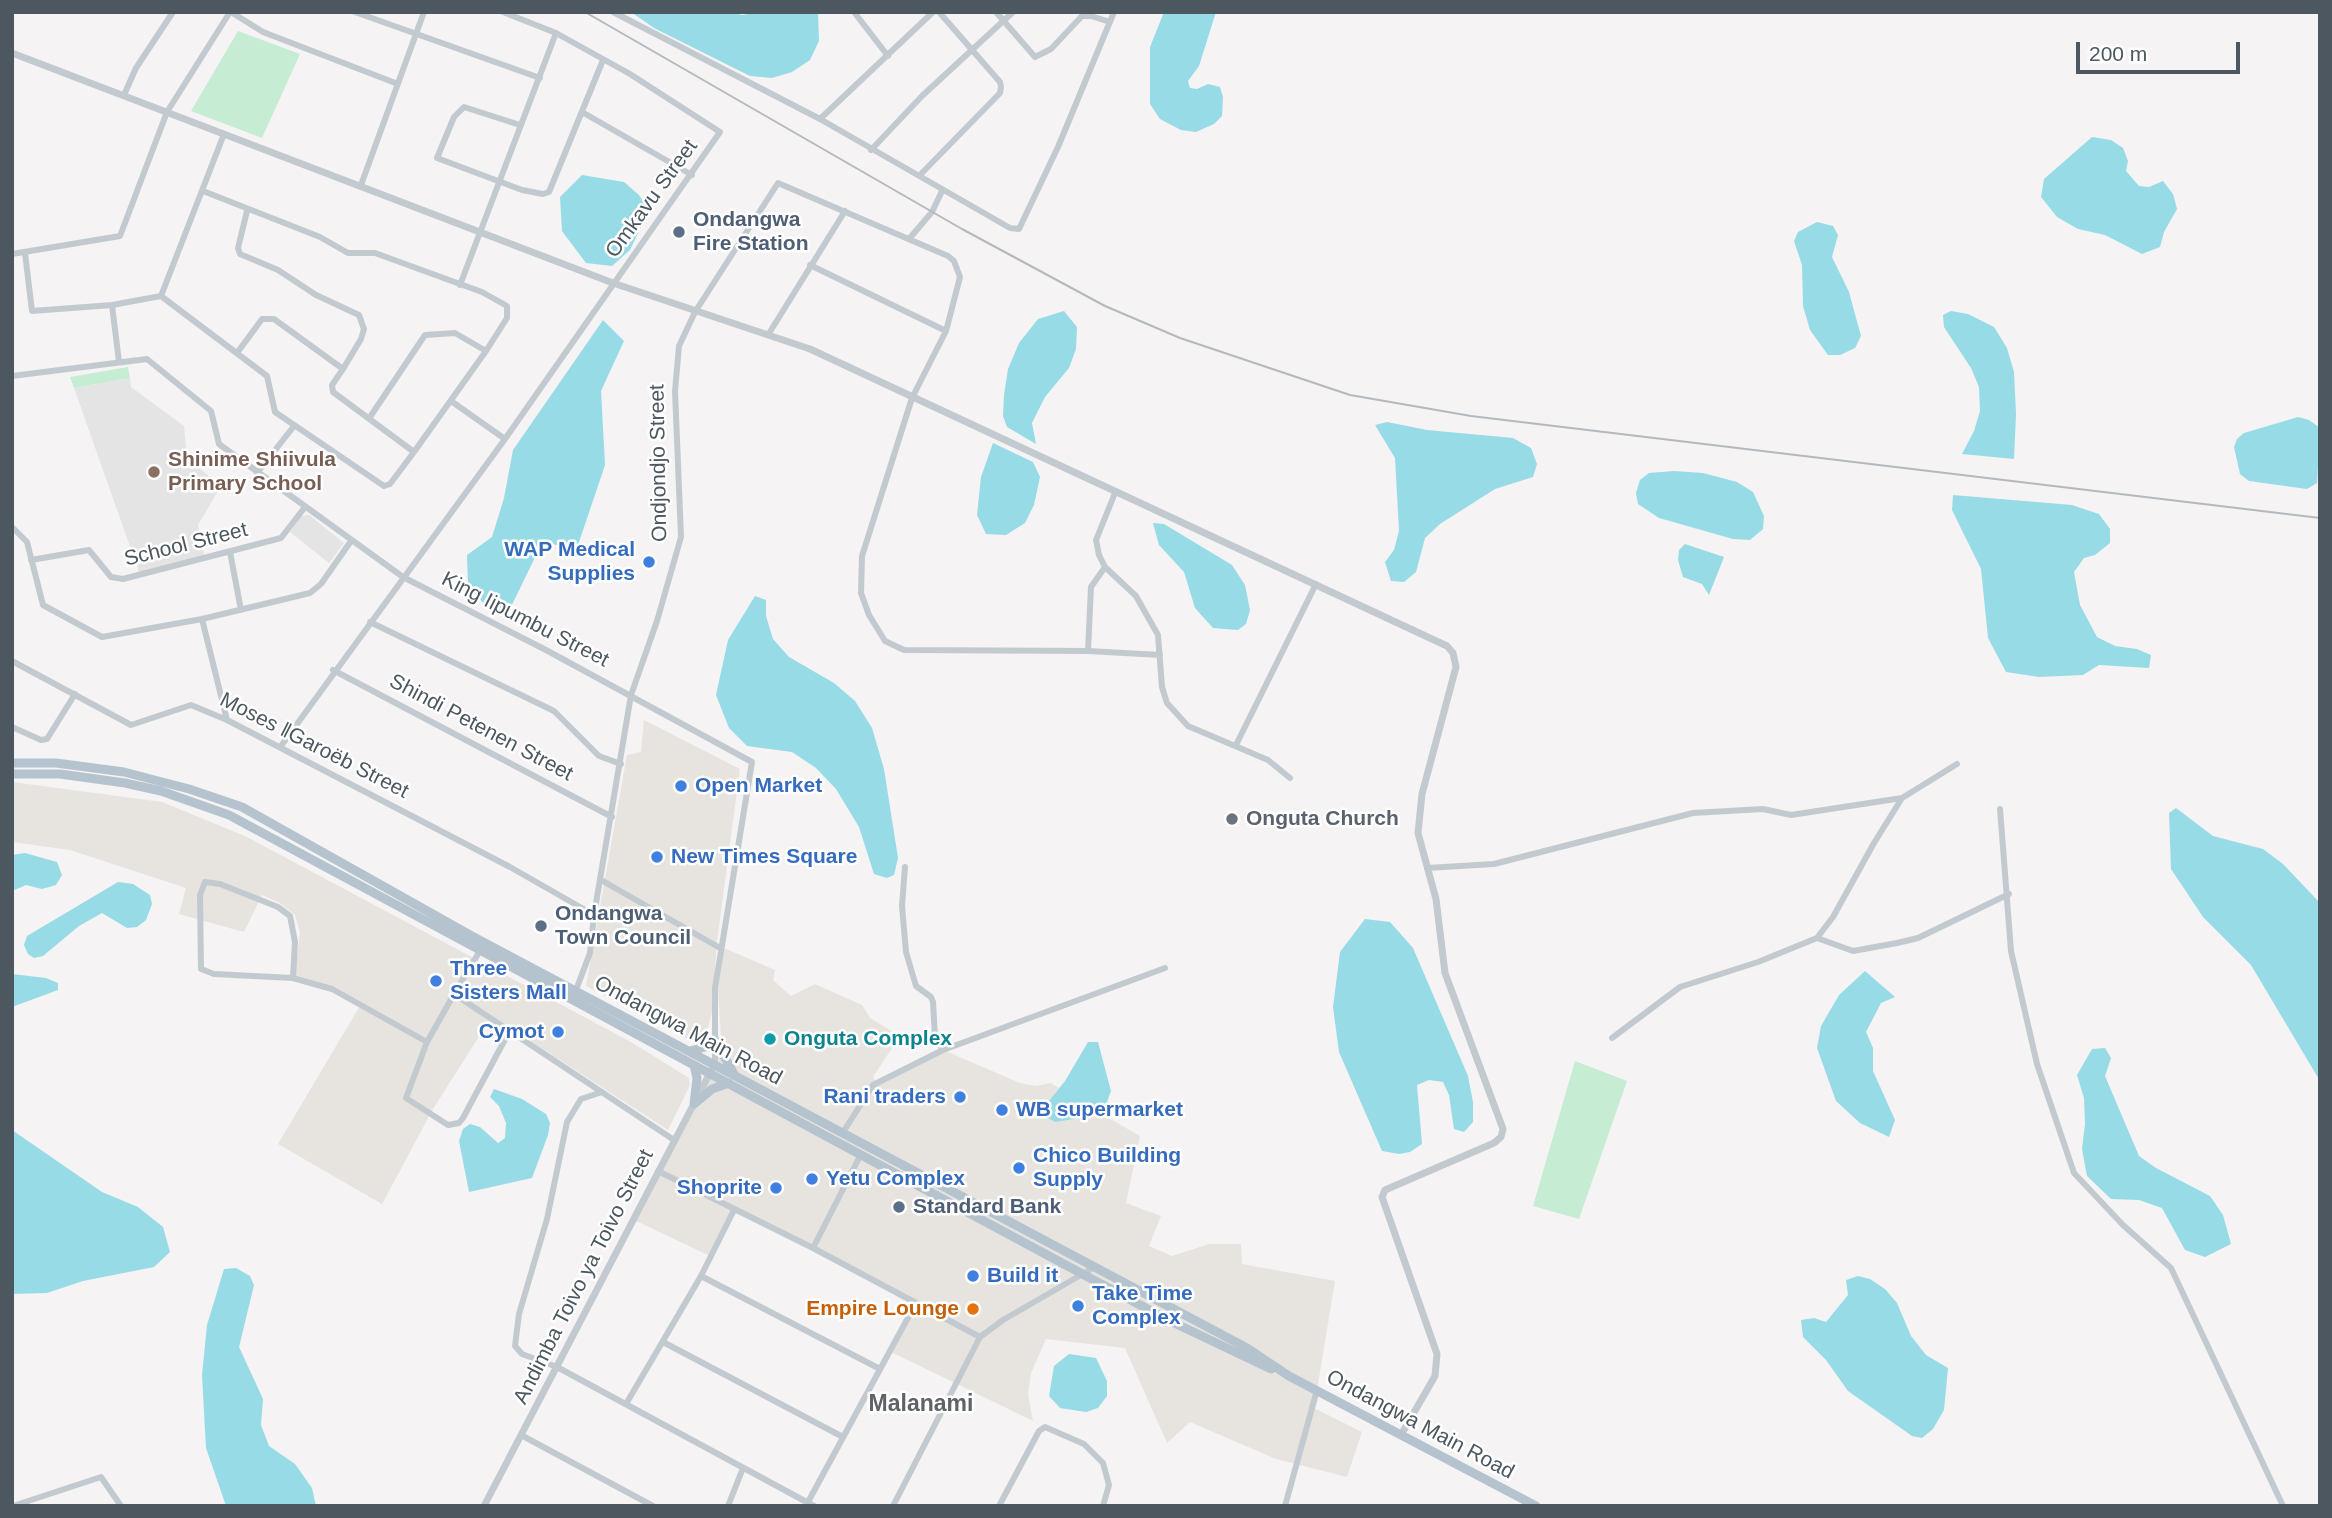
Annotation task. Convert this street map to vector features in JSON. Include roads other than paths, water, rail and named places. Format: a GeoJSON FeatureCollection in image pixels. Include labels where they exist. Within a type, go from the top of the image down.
{"type":"FeatureCollection","features":[{"type":"Feature","properties":{"kind":"main road","name":"Ondangwa Main Road"},"geometry":{"type":"LineString","coordinates":[[12,763],[56,763],[124,772],[206,794],[257,815],[650,1042],[710,1073],[732,1079]]}},
{"type":"Feature","properties":{"kind":"main road","name":"Ondangwa Main Road"},"geometry":{"type":"LineString","coordinates":[[12,774],[60,774],[161,791],[202,804],[249,825],[482,947],[576,990],[715,1064],[732,1079],[840,1138],[1247,1348],[1289,1376]]}},
{"type":"Feature","properties":{"kind":"main road"},"geometry":{"type":"LineString","coordinates":[[202,804],[206,794]]}},
{"type":"Feature","properties":{"kind":"main road"},"geometry":{"type":"LineString","coordinates":[[690,1051],[709,1046],[715,1040],[732,1079],[712,1089],[694,1104]]}},
{"type":"Feature","properties":{"kind":"main road"},"geometry":{"type":"LineString","coordinates":[[694,1065],[697,1078],[694,1104]]}},
{"type":"Feature","properties":{"kind":"main road","name":"Ondangwa Main Road"},"geometry":{"type":"LineString","coordinates":[[840,1138],[861,1154],[930,1186],[1168,1320],[1317,1390],[1536,1506]]}},
{"type":"Feature","properties":{"kind":"street"},"geometry":{"type":"LineString","coordinates":[[124,95],[136,68],[173,12]]}},
{"type":"Feature","properties":{"kind":"street"},"geometry":{"type":"LineString","coordinates":[[12,254],[115,240],[120,236],[167,112],[230,12],[263,32],[398,84]]}},
{"type":"Feature","properties":{"kind":"street"},"geometry":{"type":"LineString","coordinates":[[355,12],[540,79]]}},
{"type":"Feature","properties":{"kind":"street"},"geometry":{"type":"LineString","coordinates":[[360,185],[424,12]]}},
{"type":"Feature","properties":{"kind":"street","name":"Omkavu Street"},"geometry":{"type":"LineString","coordinates":[[281,746],[333,670],[505,439],[720,132],[630,74],[556,33],[503,12]]}},
{"type":"Feature","properties":{"kind":"street"},"geometry":{"type":"LineString","coordinates":[[613,12],[820,119],[1010,228],[1019,229],[1058,147],[1114,12]]}},
{"type":"Feature","properties":{"kind":"street"},"geometry":{"type":"LineString","coordinates":[[855,12],[888,56]]}},
{"type":"Feature","properties":{"kind":"street"},"geometry":{"type":"LineString","coordinates":[[820,119],[936,12],[1000,82],[1000,93],[920,175]]}},
{"type":"Feature","properties":{"kind":"street"},"geometry":{"type":"LineString","coordinates":[[996,12],[1035,57],[1051,49],[1082,16],[1110,22]]}},
{"type":"Feature","properties":{"kind":"street"},"geometry":{"type":"LineString","coordinates":[[871,150],[1013,12]]}},
{"type":"Feature","properties":{"kind":"street"},"geometry":{"type":"LineString","coordinates":[[460,285],[556,33]]}},
{"type":"Feature","properties":{"kind":"street"},"geometry":{"type":"LineString","coordinates":[[12,53],[613,282],[810,349],[1447,646],[1456,659],[1418,822],[1436,899],[1445,973],[1503,1129],[1502,1137],[1494,1143],[1385,1190],[1382,1197],[1431,1329],[1437,1354],[1435,1376],[1401,1435]]}},
{"type":"Feature","properties":{"kind":"street"},"geometry":{"type":"LineString","coordinates":[[520,125],[474,108],[458,109],[437,158],[522,190],[543,194],[549,192],[603,60]]}},
{"type":"Feature","properties":{"kind":"street"},"geometry":{"type":"LineString","coordinates":[[582,112],[692,175]]}},
{"type":"Feature","properties":{"kind":"street"},"geometry":{"type":"LineString","coordinates":[[161,296],[224,134]]}},
{"type":"Feature","properties":{"kind":"street","name":"Ondjondjo Street"},"geometry":{"type":"LineString","coordinates":[[576,990],[590,953],[631,695],[657,621],[681,537],[676,367],[680,346],[695,312],[778,183],[845,211]]}},
{"type":"Feature","properties":{"kind":"street"},"geometry":{"type":"LineString","coordinates":[[25,253],[32,311],[111,305],[161,296],[267,376],[275,412],[384,486],[390,484],[507,318],[507,306],[460,285],[375,254],[348,253],[320,237],[247,211],[203,191]]}},
{"type":"Feature","properties":{"kind":"street"},"geometry":{"type":"LineString","coordinates":[[909,239],[932,212],[942,191]]}},
{"type":"Feature","properties":{"kind":"street"},"geometry":{"type":"LineString","coordinates":[[247,211],[238,248],[240,254],[278,270],[316,295],[359,315],[364,329],[332,385],[333,392],[414,452]]}},
{"type":"Feature","properties":{"kind":"street"},"geometry":{"type":"LineString","coordinates":[[768,335],[845,211],[948,256],[960,277],[946,331],[912,398],[862,556],[861,593],[869,615],[885,640],[904,650],[1088,651],[1160,655]]}},
{"type":"Feature","properties":{"kind":"street"},"geometry":{"type":"LineString","coordinates":[[810,265],[946,331]]}},
{"type":"Feature","properties":{"kind":"street"},"geometry":{"type":"LineString","coordinates":[[111,305],[119,362]]}},
{"type":"Feature","properties":{"kind":"street"},"geometry":{"type":"LineString","coordinates":[[237,353],[262,319],[268,317],[343,369]]}},
{"type":"Feature","properties":{"kind":"street"},"geometry":{"type":"LineString","coordinates":[[370,417],[425,335],[455,333],[485,351]]}},
{"type":"Feature","properties":{"kind":"street","name":"King Iipumbu Street"},"geometry":{"type":"LineString","coordinates":[[12,376],[147,359],[211,411],[219,444],[403,577],[631,695],[752,762],[720,948]]}},
{"type":"Feature","properties":{"kind":"street"},"geometry":{"type":"LineString","coordinates":[[451,401],[505,439]]}},
{"type":"Feature","properties":{"kind":"street"},"geometry":{"type":"LineString","coordinates":[[257,473],[294,426]]}},
{"type":"Feature","properties":{"kind":"street"},"geometry":{"type":"LineString","coordinates":[[1115,493],[1096,540],[1098,555],[1105,567],[1136,596],[1150,616],[1158,635],[1162,687],[1167,703],[1188,726],[1281,768],[1290,778]]}},
{"type":"Feature","properties":{"kind":"street","name":"School Street"},"geometry":{"type":"LineString","coordinates":[[31,559],[89,550],[116,580],[281,538],[305,507]]}},
{"type":"Feature","properties":{"kind":"street"},"geometry":{"type":"LineString","coordinates":[[12,527],[22,533],[43,606],[93,634],[108,637],[202,620],[317,590],[351,541]]}},
{"type":"Feature","properties":{"kind":"street"},"geometry":{"type":"LineString","coordinates":[[230,552],[241,610]]}},
{"type":"Feature","properties":{"kind":"street"},"geometry":{"type":"LineString","coordinates":[[1088,651],[1091,587],[1105,567]]}},
{"type":"Feature","properties":{"kind":"street"},"geometry":{"type":"LineString","coordinates":[[1236,746],[1316,584]]}},
{"type":"Feature","properties":{"kind":"street"},"geometry":{"type":"LineString","coordinates":[[202,620],[227,720]]}},
{"type":"Feature","properties":{"kind":"street"},"geometry":{"type":"LineString","coordinates":[[370,622],[554,711],[599,756],[621,764]]}},
{"type":"Feature","properties":{"kind":"street","name":"Moses ǁGaroëb Street"},"geometry":{"type":"LineString","coordinates":[[12,661],[131,725],[191,705],[227,720],[281,746],[594,915]]}},
{"type":"Feature","properties":{"kind":"street","name":"Shindi Petenen Street"},"geometry":{"type":"LineString","coordinates":[[333,670],[612,817]]}},
{"type":"Feature","properties":{"kind":"street"},"geometry":{"type":"LineString","coordinates":[[12,727],[41,740],[47,739],[75,694]]}},
{"type":"Feature","properties":{"kind":"street"},"geometry":{"type":"LineString","coordinates":[[1427,868],[1494,863],[1693,813],[1763,809],[1791,815],[1902,798],[1957,764]]}},
{"type":"Feature","properties":{"kind":"street"},"geometry":{"type":"LineString","coordinates":[[1612,1038],[1679,987],[1758,962],[1817,938],[1833,918],[1902,798]]}},
{"type":"Feature","properties":{"kind":"street"},"geometry":{"type":"LineString","coordinates":[[2000,810],[2009,894],[2011,951],[2034,1052],[2074,1173],[2123,1225],[2171,1268],[2283,1506]]}},
{"type":"Feature","properties":{"kind":"street"},"geometry":{"type":"LineString","coordinates":[[905,867],[902,906],[906,952],[916,986],[931,997],[933,1002],[935,1037],[943,1050]]}},
{"type":"Feature","properties":{"kind":"street"},"geometry":{"type":"LineString","coordinates":[[601,880],[720,948],[715,988],[715,1064]]}},
{"type":"Feature","properties":{"kind":"street"},"geometry":{"type":"LineString","coordinates":[[293,978],[295,942],[290,916],[278,907],[220,884],[205,882],[200,895],[201,968],[214,974],[293,978],[332,989],[427,1042]]}},
{"type":"Feature","properties":{"kind":"street"},"geometry":{"type":"LineString","coordinates":[[1817,938],[1853,951],[1897,943],[1918,938],[2009,894]]}},
{"type":"Feature","properties":{"kind":"street"},"geometry":{"type":"LineString","coordinates":[[482,947],[427,1042],[406,1098],[440,1122],[453,1125],[463,1118],[509,1032]]}},
{"type":"Feature","properties":{"kind":"street"},"geometry":{"type":"LineString","coordinates":[[840,1138],[873,1085],[943,1050],[1094,997],[1165,968]]}},
{"type":"Feature","properties":{"kind":"street"},"geometry":{"type":"LineString","coordinates":[[576,990],[650,1042]]}},
{"type":"Feature","properties":{"kind":"street"},"geometry":{"type":"LineString","coordinates":[[454,994],[674,1140]]}},
{"type":"Feature","properties":{"kind":"street","name":"Andimba Toivo ya Toivo Street"},"geometry":{"type":"LineString","coordinates":[[487,1504],[715,1064]]}},
{"type":"Feature","properties":{"kind":"street"},"geometry":{"type":"LineString","coordinates":[[602,1092],[581,1099],[566,1122],[547,1219],[519,1314],[515,1346],[518,1350],[557,1367],[811,1504],[843,1437],[916,1303]]}},
{"type":"Feature","properties":{"kind":"street"},"geometry":{"type":"LineString","coordinates":[[813,1248],[861,1154]]}},
{"type":"Feature","properties":{"kind":"street"},"geometry":{"type":"LineString","coordinates":[[659,1171],[813,1248],[980,1337]]}},
{"type":"Feature","properties":{"kind":"street"},"geometry":{"type":"LineString","coordinates":[[626,1404],[701,1276],[734,1210]]}},
{"type":"Feature","properties":{"kind":"street"},"geometry":{"type":"LineString","coordinates":[[893,1506],[980,1337],[1003,1320],[1093,1268]]}},
{"type":"Feature","properties":{"kind":"street"},"geometry":{"type":"LineString","coordinates":[[701,1276],[880,1368]]}},
{"type":"Feature","properties":{"kind":"street"},"geometry":{"type":"LineString","coordinates":[[663,1342],[843,1437]]}},
{"type":"Feature","properties":{"kind":"street"},"geometry":{"type":"LineString","coordinates":[[1285,1506],[1317,1390]]}},
{"type":"Feature","properties":{"kind":"street"},"geometry":{"type":"LineString","coordinates":[[999,1506],[1039,1431],[1045,1427],[1083,1444],[1103,1463],[1109,1485],[1102,1506]]}},
{"type":"Feature","properties":{"kind":"street"},"geometry":{"type":"LineString","coordinates":[[521,1435],[653,1506]]}},
{"type":"Feature","properties":{"kind":"street"},"geometry":{"type":"LineString","coordinates":[[728,1506],[743,1468]]}},
{"type":"Feature","properties":{"kind":"street"},"geometry":{"type":"LineString","coordinates":[[13,1506],[101,1477],[121,1506]]}},
{"type":"Feature","properties":{"kind":"water"},"geometry":{"type":"Polygon","coordinates":[[[631,12],[730,12],[742,15],[759,12],[818,12],[819,41],[810,60],[792,72],[772,78],[750,76],[654,28],[631,12]]]}},
{"type":"Feature","properties":{"kind":"water"},"geometry":{"type":"Polygon","coordinates":[[[1164,12],[1216,12],[1199,66],[1188,81],[1190,88],[1197,89],[1208,84],[1220,87],[1223,97],[1222,116],[1214,124],[1196,132],[1181,130],[1160,119],[1150,104],[1150,47],[1164,12]]]}},
{"type":"Feature","properties":{"kind":"water"},"geometry":{"type":"Polygon","coordinates":[[[2092,137],[2111,140],[2123,148],[2128,161],[2126,171],[2139,186],[2149,187],[2163,181],[2173,194],[2177,209],[2164,232],[2160,247],[2142,254],[2105,235],[2078,229],[2057,217],[2041,197],[2044,179],[2092,137]]]}},
{"type":"Feature","properties":{"kind":"water"},"geometry":{"type":"Polygon","coordinates":[[[582,175],[624,182],[639,195],[649,210],[630,250],[612,266],[586,263],[562,231],[560,197],[582,175]]]}},
{"type":"Feature","properties":{"kind":"water"},"geometry":{"type":"Polygon","coordinates":[[[1817,222],[1833,226],[1838,235],[1832,257],[1849,292],[1861,336],[1855,348],[1840,355],[1828,355],[1810,330],[1803,306],[1802,265],[1794,241],[1798,232],[1817,222]]]}},
{"type":"Feature","properties":{"kind":"water"},"geometry":{"type":"Polygon","coordinates":[[[1064,311],[1077,327],[1076,349],[1069,368],[1045,397],[1032,423],[1036,444],[1007,427],[1003,416],[1008,369],[1019,343],[1038,319],[1064,311]]]}},
{"type":"Feature","properties":{"kind":"water"},"geometry":{"type":"Polygon","coordinates":[[[1951,311],[1968,314],[1994,327],[2007,348],[2014,372],[2014,459],[1962,454],[1974,431],[1980,411],[1979,387],[1971,368],[1944,327],[1943,315],[1951,311]]]}},
{"type":"Feature","properties":{"kind":"water"},"geometry":{"type":"Polygon","coordinates":[[[603,320],[624,341],[601,391],[605,465],[576,551],[543,541],[507,615],[489,610],[468,585],[467,555],[492,537],[504,498],[513,450],[603,320]]]}},
{"type":"Feature","properties":{"kind":"water"},"geometry":{"type":"Polygon","coordinates":[[[2298,417],[2309,420],[2320,428],[2317,483],[2307,489],[2249,481],[2240,474],[2234,447],[2237,439],[2244,433],[2298,417]]]}},
{"type":"Feature","properties":{"kind":"water"},"geometry":{"type":"Polygon","coordinates":[[[1387,422],[1427,430],[1513,438],[1531,448],[1537,464],[1533,477],[1495,489],[1440,524],[1425,538],[1416,572],[1404,582],[1391,581],[1385,562],[1394,550],[1399,531],[1395,458],[1375,425],[1387,422]]]}},
{"type":"Feature","properties":{"kind":"water"},"geometry":{"type":"Polygon","coordinates":[[[993,443],[1033,462],[1040,477],[1034,505],[1025,523],[1006,535],[986,534],[977,515],[981,477],[993,443]]]}},
{"type":"Feature","properties":{"kind":"water"},"geometry":{"type":"Polygon","coordinates":[[[1649,473],[1703,473],[1737,482],[1753,492],[1764,516],[1763,529],[1750,540],[1733,539],[1659,518],[1638,504],[1636,493],[1640,480],[1649,473]]]}},
{"type":"Feature","properties":{"kind":"water"},"geometry":{"type":"Polygon","coordinates":[[[1953,495],[2072,505],[2099,514],[2110,529],[2110,543],[2095,555],[2084,558],[2074,572],[2080,605],[2097,637],[2115,646],[2137,649],[2151,655],[2149,668],[2099,665],[2083,675],[2039,677],[2006,672],[1988,638],[1981,569],[1952,510],[1953,495]]]}},
{"type":"Feature","properties":{"kind":"water"},"geometry":{"type":"Polygon","coordinates":[[[1153,523],[1164,524],[1232,565],[1245,585],[1250,610],[1246,624],[1238,630],[1213,628],[1195,608],[1184,572],[1159,545],[1153,523]]]}},
{"type":"Feature","properties":{"kind":"water"},"geometry":{"type":"Polygon","coordinates":[[[1685,544],[1724,557],[1709,595],[1702,584],[1683,577],[1678,560],[1679,550],[1685,544]]]}},
{"type":"Feature","properties":{"kind":"water"},"geometry":{"type":"Polygon","coordinates":[[[755,596],[766,600],[766,616],[773,639],[789,657],[834,683],[855,701],[872,728],[884,769],[898,858],[894,875],[887,878],[874,874],[859,827],[836,789],[816,768],[792,752],[747,746],[729,728],[716,695],[728,640],[755,596]]]}},
{"type":"Feature","properties":{"kind":"water"},"geometry":{"type":"Polygon","coordinates":[[[2176,808],[2213,836],[2263,849],[2283,864],[2320,903],[2320,1081],[2251,965],[2203,917],[2171,869],[2169,813],[2176,808]]]}},
{"type":"Feature","properties":{"kind":"water"},"geometry":{"type":"Polygon","coordinates":[[[25,853],[57,862],[62,875],[56,885],[42,889],[26,885],[12,891],[12,855],[25,853]]]}},
{"type":"Feature","properties":{"kind":"water"},"geometry":{"type":"Polygon","coordinates":[[[118,882],[133,884],[150,895],[152,904],[146,920],[137,927],[127,928],[102,913],[79,926],[43,956],[34,958],[28,954],[24,945],[27,936],[118,882]]]}},
{"type":"Feature","properties":{"kind":"water"},"geometry":{"type":"Polygon","coordinates":[[[1365,919],[1390,922],[1413,948],[1468,1076],[1473,1102],[1473,1122],[1464,1132],[1454,1129],[1449,1095],[1443,1082],[1429,1080],[1417,1085],[1422,1144],[1410,1152],[1399,1154],[1382,1151],[1339,1052],[1333,1007],[1340,952],[1365,919]]]}},
{"type":"Feature","properties":{"kind":"water"},"geometry":{"type":"Polygon","coordinates":[[[1865,971],[1895,997],[1881,1003],[1866,1032],[1873,1048],[1873,1071],[1895,1120],[1889,1137],[1860,1123],[1836,1101],[1817,1048],[1821,1026],[1839,995],[1865,971]]]}},
{"type":"Feature","properties":{"kind":"water"},"geometry":{"type":"Polygon","coordinates":[[[12,974],[46,978],[58,983],[58,990],[12,1007],[12,974]]]}},
{"type":"Feature","properties":{"kind":"water"},"geometry":{"type":"Polygon","coordinates":[[[1088,1042],[1098,1042],[1111,1091],[1107,1102],[1086,1117],[1055,1122],[1043,1115],[1044,1107],[1065,1081],[1088,1042]]]}},
{"type":"Feature","properties":{"kind":"water"},"geometry":{"type":"Polygon","coordinates":[[[2105,1048],[2111,1058],[2105,1076],[2139,1156],[2156,1168],[2210,1196],[2223,1215],[2231,1244],[2205,1257],[2185,1250],[2162,1208],[2139,1200],[2111,1199],[2087,1176],[2082,1149],[2084,1098],[2077,1075],[2092,1049],[2105,1048]]]}},
{"type":"Feature","properties":{"kind":"water"},"geometry":{"type":"Polygon","coordinates":[[[494,1089],[522,1099],[546,1114],[550,1123],[548,1135],[532,1178],[469,1192],[459,1141],[463,1129],[470,1124],[480,1127],[498,1143],[505,1138],[506,1123],[499,1106],[490,1097],[494,1089]]]}},
{"type":"Feature","properties":{"kind":"water"},"geometry":{"type":"Polygon","coordinates":[[[12,1130],[102,1192],[138,1207],[163,1227],[170,1252],[154,1267],[83,1281],[47,1293],[12,1294],[12,1130]]]}},
{"type":"Feature","properties":{"kind":"water"},"geometry":{"type":"Polygon","coordinates":[[[236,1268],[250,1276],[254,1285],[239,1347],[263,1399],[261,1425],[269,1446],[295,1464],[312,1488],[316,1506],[226,1506],[206,1448],[202,1375],[207,1325],[224,1269],[236,1268]]]}},
{"type":"Feature","properties":{"kind":"water"},"geometry":{"type":"Polygon","coordinates":[[[1858,1276],[1870,1279],[1885,1289],[1897,1303],[1911,1336],[1926,1355],[1948,1368],[1944,1410],[1933,1429],[1922,1438],[1912,1436],[1848,1391],[1826,1360],[1803,1337],[1801,1320],[1814,1318],[1826,1322],[1848,1295],[1846,1280],[1858,1276]]]}},
{"type":"Feature","properties":{"kind":"water"},"geometry":{"type":"Polygon","coordinates":[[[1069,1354],[1096,1358],[1107,1381],[1107,1396],[1098,1408],[1086,1412],[1060,1408],[1049,1396],[1054,1366],[1069,1354]]]}},
{"type":"Feature","properties":{"kind":"railway"},"geometry":{"type":"LineString","coordinates":[[585,12],[962,229],[1105,306],[1180,338],[1350,395],[1471,416],[2320,518]]}},
{"type":"Feature","properties":{"kind":"place","name":"Ondangwa Fire Station"},"geometry":{"type":"Point","coordinates":[679,232]}},
{"type":"Feature","properties":{"kind":"place","name":"Shinime Shiivula Primary School"},"geometry":{"type":"Point","coordinates":[154,472]}},
{"type":"Feature","properties":{"kind":"place","name":"WAP Medical Supplies"},"geometry":{"type":"Point","coordinates":[649,562]}},
{"type":"Feature","properties":{"kind":"place","name":"Open Market"},"geometry":{"type":"Point","coordinates":[681,786]}},
{"type":"Feature","properties":{"kind":"place","name":"Onguta Church"},"geometry":{"type":"Point","coordinates":[1232,819]}},
{"type":"Feature","properties":{"kind":"place","name":"New Times Square"},"geometry":{"type":"Point","coordinates":[657,857]}},
{"type":"Feature","properties":{"kind":"place","name":"Ondangwa Town Council"},"geometry":{"type":"Point","coordinates":[541,926]}},
{"type":"Feature","properties":{"kind":"place","name":"Three Sisters Mall"},"geometry":{"type":"Point","coordinates":[436,981]}},
{"type":"Feature","properties":{"kind":"place","name":"Cymot"},"geometry":{"type":"Point","coordinates":[558,1032]}},
{"type":"Feature","properties":{"kind":"place","name":"Onguta Complex"},"geometry":{"type":"Point","coordinates":[770,1039]}},
{"type":"Feature","properties":{"kind":"place","name":"Rani traders"},"geometry":{"type":"Point","coordinates":[960,1097]}},
{"type":"Feature","properties":{"kind":"place","name":"WB supermarket"},"geometry":{"type":"Point","coordinates":[1002,1110]}},
{"type":"Feature","properties":{"kind":"place","name":"Chico Building Supply"},"geometry":{"type":"Point","coordinates":[1019,1168]}},
{"type":"Feature","properties":{"kind":"place","name":"Yetu Complex"},"geometry":{"type":"Point","coordinates":[812,1179]}},
{"type":"Feature","properties":{"kind":"place","name":"Shoprite"},"geometry":{"type":"Point","coordinates":[776,1188]}},
{"type":"Feature","properties":{"kind":"place","name":"Standard Bank"},"geometry":{"type":"Point","coordinates":[899,1207]}},
{"type":"Feature","properties":{"kind":"place","name":"Build it"},"geometry":{"type":"Point","coordinates":[973,1276]}},
{"type":"Feature","properties":{"kind":"place","name":"Take Time Complex"},"geometry":{"type":"Point","coordinates":[1078,1306]}},
{"type":"Feature","properties":{"kind":"place","name":"Empire Lounge"},"geometry":{"type":"Point","coordinates":[973,1309]}},
{"type":"Feature","properties":{"kind":"district","name":"Malanami"},"geometry":{"type":"Point","coordinates":[921,1405]}}]}
